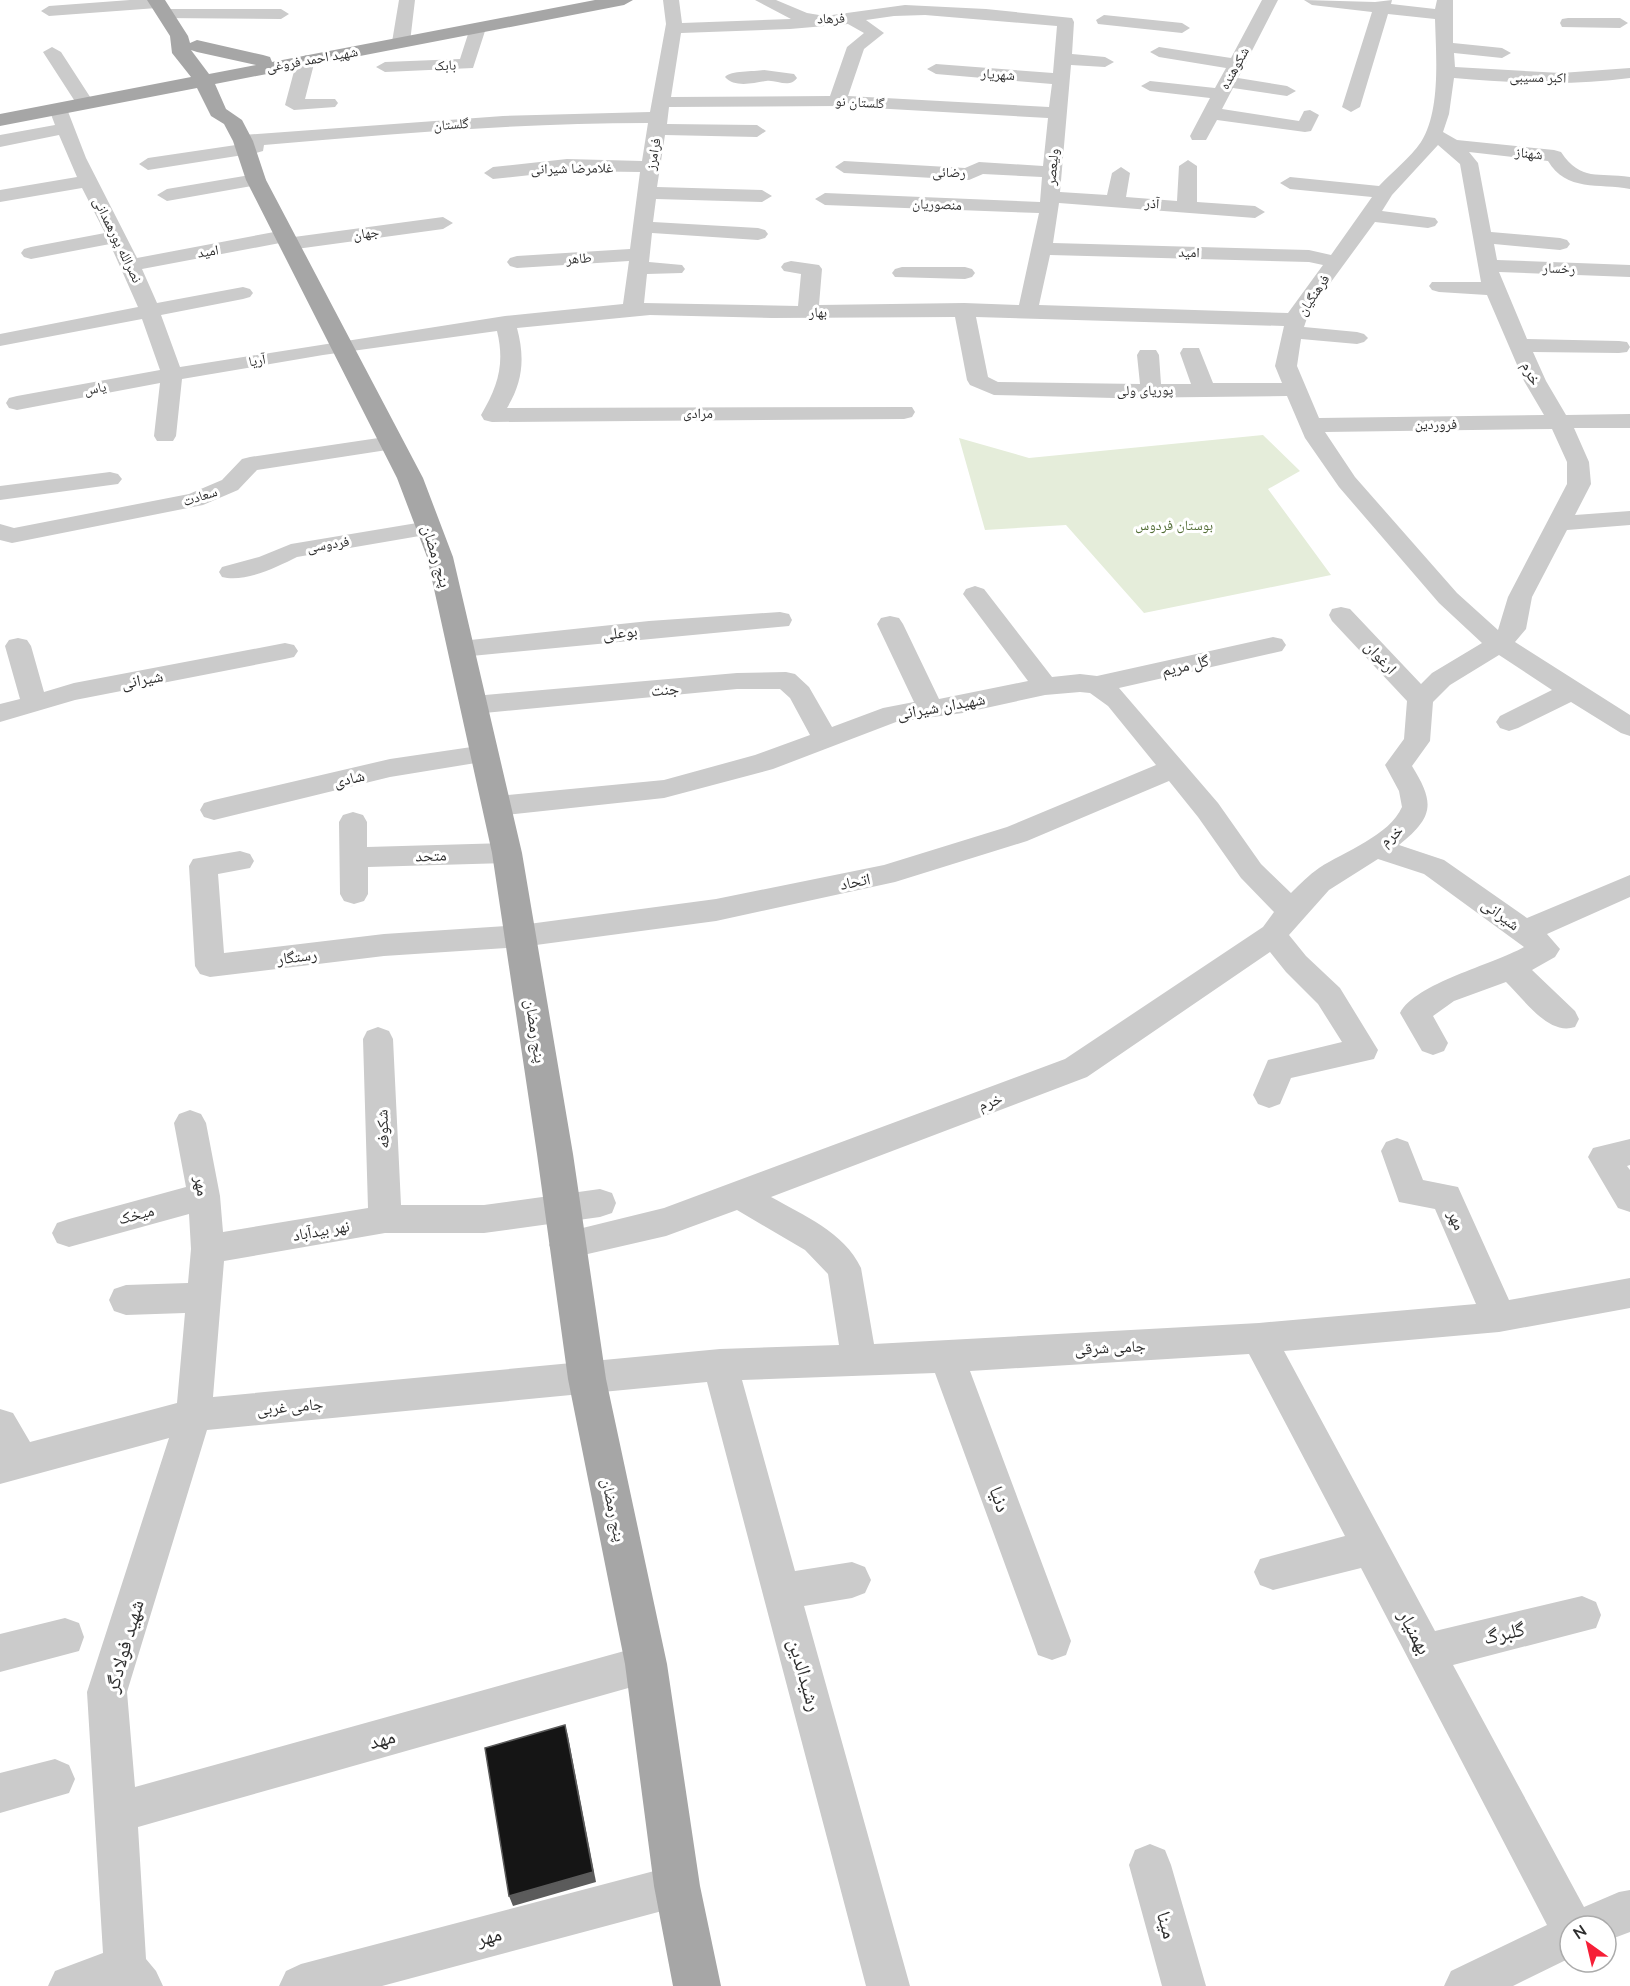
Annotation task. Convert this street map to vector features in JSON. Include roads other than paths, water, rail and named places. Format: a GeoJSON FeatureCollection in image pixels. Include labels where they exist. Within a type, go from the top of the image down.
{"type":"FeatureCollection","features":[{"type":"Feature","properties":{"kind":"main road","name":"شهید احمد فروغی"},"geometry":{"type":"LineString","coordinates":[[0,120],[286,63],[624,0]]}},
{"type":"Feature","properties":{"kind":"main road","name":"پنج رمضان"},"geometry":{"type":"LineString","coordinates":[[160,6],[211,78],[238,132],[256,180],[410,478],[440,557],[507,853],[587,1379],[646,1664],[677,1886],[697,1986]]}},
{"type":"Feature","properties":{"kind":"main road"},"geometry":{"type":"LineString","coordinates":[[143,91],[158,85],[177,70],[183,63],[186,45],[240,57],[286,63]]}},
{"type":"Feature","properties":{"kind":"main road"},"geometry":{"type":"LineString","coordinates":[[143,91],[179,92],[238,132]]}},
{"type":"Feature","properties":{"kind":"street"},"geometry":{"type":"LineString","coordinates":[[401,42],[407,0]]}},
{"type":"Feature","properties":{"kind":"street","name":"فرامرز"},"geometry":{"type":"LineString","coordinates":[[633,310],[647,193],[673,28],[671,0]]}},
{"type":"Feature","properties":{"kind":"street","name":"فرهاد"},"geometry":{"type":"LineString","coordinates":[[763,0],[784,11],[813,20],[849,17],[907,5],[1066,22]]}},
{"type":"Feature","properties":{"kind":"street","name":"شکوهنده"},"geometry":{"type":"LineString","coordinates":[[1199,136],[1209,112],[1270,0]]}},
{"type":"Feature","properties":{"kind":"street"},"geometry":{"type":"LineString","coordinates":[[1312,0],[1444,8]]}},
{"type":"Feature","properties":{"kind":"street"},"geometry":{"type":"LineString","coordinates":[[1351,106],[1383,4]]}},
{"type":"Feature","properties":{"kind":"street"},"geometry":{"type":"LineString","coordinates":[[49,11],[160,6],[250,7],[281,14]]}},
{"type":"Feature","properties":{"kind":"street"},"geometry":{"type":"LineString","coordinates":[[1156,24],[1166,8]]}},
{"type":"Feature","properties":{"kind":"street","name":"فرهنگیان"},"geometry":{"type":"LineString","coordinates":[[1444,8],[1446,72],[1440,114],[1442,139],[1430,143],[1384,192],[1294,326],[1286,366],[1316,438],[1347,482],[1448,598],[1499,644],[1630,727]]}},
{"type":"Feature","properties":{"kind":"street"},"geometry":{"type":"LineString","coordinates":[[837,100],[856,47],[874,33],[849,17]]}},
{"type":"Feature","properties":{"kind":"street"},"geometry":{"type":"LineString","coordinates":[[673,28],[770,25],[813,20]]}},
{"type":"Feature","properties":{"kind":"street"},"geometry":{"type":"LineString","coordinates":[[1104,20],[1182,28]]}},
{"type":"Feature","properties":{"kind":"street"},"geometry":{"type":"LineString","coordinates":[[1568,23],[1622,20]]}},
{"type":"Feature","properties":{"kind":"street","name":"ولیعصر"},"geometry":{"type":"LineString","coordinates":[[1028,310],[1049,202],[1066,22]]}},
{"type":"Feature","properties":{"kind":"street"},"geometry":{"type":"LineString","coordinates":[[764,75],[770,25]]}},
{"type":"Feature","properties":{"kind":"street","name":"بابک"},"geometry":{"type":"LineString","coordinates":[[385,67],[466,64],[478,28]]}},
{"type":"Feature","properties":{"kind":"street"},"geometry":{"type":"LineString","coordinates":[[1444,47],[1502,52]]}},
{"type":"Feature","properties":{"kind":"street"},"geometry":{"type":"LineString","coordinates":[[52,52],[85,103]]}},
{"type":"Feature","properties":{"kind":"street"},"geometry":{"type":"LineString","coordinates":[[1159,52],[1235,64]]}},
{"type":"Feature","properties":{"kind":"street"},"geometry":{"type":"LineString","coordinates":[[1062,59],[1105,62]]}},
{"type":"Feature","properties":{"kind":"street"},"geometry":{"type":"LineString","coordinates":[[306,60],[294,105],[329,103]]}},
{"type":"Feature","properties":{"kind":"street","name":"شهریار"},"geometry":{"type":"LineString","coordinates":[[936,69],[1060,79]]}},
{"type":"Feature","properties":{"kind":"street","name":"اکبر مسیبی"},"geometry":{"type":"LineString","coordinates":[[1446,72],[1525,78],[1609,76],[1630,73]]}},
{"type":"Feature","properties":{"kind":"street"},"geometry":{"type":"LineString","coordinates":[[734,77],[755,79],[764,75],[788,78]]}},
{"type":"Feature","properties":{"kind":"street"},"geometry":{"type":"LineString","coordinates":[[1150,86],[1287,92]]}},
{"type":"Feature","properties":{"kind":"street","name":"گلستان نو"},"geometry":{"type":"LineString","coordinates":[[659,116],[837,100],[1057,113]]}},
{"type":"Feature","properties":{"kind":"street","name":"نصرالله پورهمدانی"},"geometry":{"type":"LineString","coordinates":[[58,109],[88,181],[130,265],[172,374]]}},
{"type":"Feature","properties":{"kind":"street"},"geometry":{"type":"LineString","coordinates":[[1209,112],[1305,127],[1310,115]]}},
{"type":"Feature","properties":{"kind":"street","name":"گلستان"},"geometry":{"type":"LineString","coordinates":[[148,164],[238,132],[594,116],[659,116]]}},
{"type":"Feature","properties":{"kind":"street"},"geometry":{"type":"LineString","coordinates":[[659,116],[757,131]]}},
{"type":"Feature","properties":{"kind":"street"},"geometry":{"type":"LineString","coordinates":[[0,141],[65,128]]}},
{"type":"Feature","properties":{"kind":"street","name":"شهناز"},"geometry":{"type":"LineString","coordinates":[[1442,139],[1554,156],[1560,169],[1572,178],[1630,183]]}},
{"type":"Feature","properties":{"kind":"street","name":"خرم"},"geometry":{"type":"LineString","coordinates":[[566,1245],[666,1222],[1076,1068],[1282,923],[1321,881],[1375,848],[1406,825],[1416,808],[1414,795],[1398,765],[1417,741],[1420,729],[1417,716],[1420,699],[1441,679],[1499,644],[1513,629],[1520,597],[1579,484],[1578,462],[1570,440],[1535,381],[1494,289],[1487,266],[1469,163],[1442,139]]}},
{"type":"Feature","properties":{"kind":"street","name":"غلامرضا شیرانی"},"geometry":{"type":"LineString","coordinates":[[493,173],[567,165],[651,168]]}},
{"type":"Feature","properties":{"kind":"street"},"geometry":{"type":"LineString","coordinates":[[1187,205],[1188,166]]}},
{"type":"Feature","properties":{"kind":"street","name":"رضائی"},"geometry":{"type":"LineString","coordinates":[[844,167],[969,174],[979,168],[1052,172]]}},
{"type":"Feature","properties":{"kind":"street"},"geometry":{"type":"LineString","coordinates":[[1115,201],[1121,173]]}},
{"type":"Feature","properties":{"kind":"street"},"geometry":{"type":"LineString","coordinates":[[167,195],[256,180]]}},
{"type":"Feature","properties":{"kind":"street"},"geometry":{"type":"LineString","coordinates":[[0,196],[88,181]]}},
{"type":"Feature","properties":{"kind":"street"},"geometry":{"type":"LineString","coordinates":[[1290,183],[1384,192]]}},
{"type":"Feature","properties":{"kind":"street"},"geometry":{"type":"LineString","coordinates":[[647,193],[762,196]]}},
{"type":"Feature","properties":{"kind":"street","name":"منصوریان"},"geometry":{"type":"LineString","coordinates":[[825,200],[1049,202]]}},
{"type":"Feature","properties":{"kind":"street","name":"آذر"},"geometry":{"type":"LineString","coordinates":[[1049,202],[1115,201],[1255,212]]}},
{"type":"Feature","properties":{"kind":"street"},"geometry":{"type":"LineString","coordinates":[[1370,216],[1428,222]]}},
{"type":"Feature","properties":{"kind":"street","name":"جهان"},"geometry":{"type":"LineString","coordinates":[[287,240],[443,223]]}},
{"type":"Feature","properties":{"kind":"street"},"geometry":{"type":"LineString","coordinates":[[643,228],[758,234]]}},
{"type":"Feature","properties":{"kind":"street"},"geometry":{"type":"LineString","coordinates":[[31,253],[117,237]]}},
{"type":"Feature","properties":{"kind":"street","name":"رخسار"},"geometry":{"type":"LineString","coordinates":[[1482,237],[1560,244]]}},
{"type":"Feature","properties":{"kind":"street","name":"امید"},"geometry":{"type":"LineString","coordinates":[[130,265],[287,240]]}},
{"type":"Feature","properties":{"kind":"street","name":"امید"},"geometry":{"type":"LineString","coordinates":[[1041,249],[1309,256],[1336,262]]}},
{"type":"Feature","properties":{"kind":"street","name":"طاهر"},"geometry":{"type":"LineString","coordinates":[[518,262],[639,260],[675,269]]}},
{"type":"Feature","properties":{"kind":"street","name":"رخسار"},"geometry":{"type":"LineString","coordinates":[[1487,266],[1630,271]]}},
{"type":"Feature","properties":{"kind":"street"},"geometry":{"type":"LineString","coordinates":[[791,267],[812,270],[808,312]]}},
{"type":"Feature","properties":{"kind":"street"},"geometry":{"type":"LineString","coordinates":[[919,310],[910,273],[965,273]]}},
{"type":"Feature","properties":{"kind":"street"},"geometry":{"type":"LineString","coordinates":[[1439,286],[1494,289]]}},
{"type":"Feature","properties":{"kind":"street"},"geometry":{"type":"LineString","coordinates":[[0,340],[150,313],[243,293]]}},
{"type":"Feature","properties":{"kind":"street","name":"بهار"},"geometry":{"type":"LineString","coordinates":[[342,344],[505,322],[568,319],[633,310],[808,312],[964,309],[1161,312],[1294,326],[1357,338]]}},
{"type":"Feature","properties":{"kind":"street","name":"پوریای ولی"},"geometry":{"type":"LineString","coordinates":[[964,309],[978,380],[994,388],[1296,389]]}},
{"type":"Feature","properties":{"kind":"street","name":"مرادی"},"geometry":{"type":"LineString","coordinates":[[505,322],[513,352],[510,385],[492,415],[904,412]]}},
{"type":"Feature","properties":{"kind":"street","name":"آریا"},"geometry":{"type":"LineString","coordinates":[[172,374],[342,344]]}},
{"type":"Feature","properties":{"kind":"street"},"geometry":{"type":"LineString","coordinates":[[1519,345],[1619,347]]}},
{"type":"Feature","properties":{"kind":"street"},"geometry":{"type":"LineString","coordinates":[[1191,353],[1204,390]]}},
{"type":"Feature","properties":{"kind":"street"},"geometry":{"type":"LineString","coordinates":[[1148,355],[1151,390]]}},
{"type":"Feature","properties":{"kind":"street"},"geometry":{"type":"LineString","coordinates":[[165,436],[172,374]]}},
{"type":"Feature","properties":{"kind":"street","name":"یاس"},"geometry":{"type":"LineString","coordinates":[[17,403],[172,374]]}},
{"type":"Feature","properties":{"kind":"street","name":"فروردین"},"geometry":{"type":"LineString","coordinates":[[1311,425],[1560,424],[1630,421]]}},
{"type":"Feature","properties":{"kind":"street","name":"سعادت"},"geometry":{"type":"LineString","coordinates":[[0,531],[12,536],[195,500],[230,485],[250,464],[392,444]]}},
{"type":"Feature","properties":{"kind":"street"},"geometry":{"type":"LineString","coordinates":[[0,493],[110,479]]}},
{"type":"Feature","properties":{"kind":"street"},"geometry":{"type":"LineString","coordinates":[[1558,523],[1630,518]]}},
{"type":"Feature","properties":{"kind":"street","name":"فردوسی"},"geometry":{"type":"LineString","coordinates":[[231,572],[268,562],[291,551],[429,528]]}},
{"type":"Feature","properties":{"kind":"street"},"geometry":{"type":"LineString","coordinates":[[975,594],[1045,686]]}},
{"type":"Feature","properties":{"kind":"street","name":"ارغوان"},"geometry":{"type":"LineString","coordinates":[[1341,615],[1420,699]]}},
{"type":"Feature","properties":{"kind":"street","name":"بوعلی"},"geometry":{"type":"LineString","coordinates":[[461,649],[650,629],[780,620]]}},
{"type":"Feature","properties":{"kind":"street"},"geometry":{"type":"LineString","coordinates":[[890,624],[930,708]]}},
{"type":"Feature","properties":{"kind":"street","name":"گل مریم"},"geometry":{"type":"LineString","coordinates":[[1096,685],[1273,645]]}},
{"type":"Feature","properties":{"kind":"street"},"geometry":{"type":"LineString","coordinates":[[18,646],[34,703]]}},
{"type":"Feature","properties":{"kind":"street","name":"شیرانی"},"geometry":{"type":"LineString","coordinates":[[0,713],[74,692],[285,651]]}},
{"type":"Feature","properties":{"kind":"street","name":"جنت"},"geometry":{"type":"LineString","coordinates":[[474,705],[672,689],[737,681],[786,680],[800,693],[825,738]]}},
{"type":"Feature","properties":{"kind":"street","name":"شهیدان شیرانی"},"geometry":{"type":"LineString","coordinates":[[496,806],[664,789],[763,762],[892,714],[1045,686],[1080,683],[1096,685]]}},
{"type":"Feature","properties":{"kind":"street"},"geometry":{"type":"LineString","coordinates":[[1096,685],[1117,700],[1208,810],[1251,871],[1282,923],[1296,964],[1329,996],[1363,1050],[1323,1057],[1279,1069],[1269,1095]]}},
{"type":"Feature","properties":{"kind":"street"},"geometry":{"type":"LineString","coordinates":[[1509,722],[1573,690]]}},
{"type":"Feature","properties":{"kind":"street","name":"شادی"},"geometry":{"type":"LineString","coordinates":[[214,810],[390,768],[485,754]]}},
{"type":"Feature","properties":{"kind":"street","name":"اتحاد"},"geometry":{"type":"LineString","coordinates":[[521,936],[716,910],[885,875],[1017,834],[1174,768]]}},
{"type":"Feature","properties":{"kind":"street"},"geometry":{"type":"LineString","coordinates":[[353,822],[354,894]]}},
{"type":"Feature","properties":{"kind":"street","name":"شیرانی"},"geometry":{"type":"LineString","coordinates":[[1375,848],[1434,867],[1525,931],[1630,885]]}},
{"type":"Feature","properties":{"kind":"street","name":"متحد"},"geometry":{"type":"LineString","coordinates":[[354,857],[507,853]]}},
{"type":"Feature","properties":{"kind":"street","name":"رستگار"},"geometry":{"type":"LineString","coordinates":[[240,861],[203,866],[210,966],[384,945],[521,936]]}},
{"type":"Feature","properties":{"kind":"street"},"geometry":{"type":"LineString","coordinates":[[1433,1043],[1415,1013],[1443,993],[1511,968],[1545,949],[1525,931]]}},
{"type":"Feature","properties":{"kind":"street"},"geometry":{"type":"LineString","coordinates":[[1511,968],[1564,1019]]}},
{"type":"Feature","properties":{"kind":"street","name":"شکوفه"},"geometry":{"type":"LineString","coordinates":[[378,1039],[385,1219]]}},
{"type":"Feature","properties":{"kind":"street","name":"مهر"},"geometry":{"type":"LineString","coordinates":[[190,1123],[204,1196],[208,1249]]}},
{"type":"Feature","properties":{"kind":"street","name":"مهر"},"geometry":{"type":"LineString","coordinates":[[1397,1151],[1411,1192],[1446,1197],[1499,1317]]}},
{"type":"Feature","properties":{"kind":"street"},"geometry":{"type":"LineString","coordinates":[[1630,1152],[1604,1157],[1630,1198]]}},
{"type":"Feature","properties":{"kind":"street"},"geometry":{"type":"LineString","coordinates":[[740,1195],[817,1240],[844,1268],[859,1359]]}},
{"type":"Feature","properties":{"kind":"street","name":"میخک"},"geometry":{"type":"LineString","coordinates":[[69,1233],[204,1196]]}},
{"type":"Feature","properties":{"kind":"street","name":"نهر بیدآباد"},"geometry":{"type":"LineString","coordinates":[[208,1249],[385,1219],[484,1219],[600,1203]]}},
{"type":"Feature","properties":{"kind":"street"},"geometry":{"type":"LineString","coordinates":[[194,1415],[208,1249]]}},
{"type":"Feature","properties":{"kind":"street","name":"جامی شرقی"},"geometry":{"type":"LineString","coordinates":[[587,1379],[720,1365],[947,1357],[1259,1338],[1499,1317],[1630,1293]]}},
{"type":"Feature","properties":{"kind":"street"},"geometry":{"type":"LineString","coordinates":[[126,1299],[203,1297]]}},
{"type":"Feature","properties":{"kind":"street","name":"بهمنیار"},"geometry":{"type":"LineString","coordinates":[[1259,1338],[1565,1914]]}},
{"type":"Feature","properties":{"kind":"street","name":"دنیا"},"geometry":{"type":"LineString","coordinates":[[947,1357],[1052,1641]]}},
{"type":"Feature","properties":{"kind":"street","name":"رشیدالدین"},"geometry":{"type":"LineString","coordinates":[[720,1365],[888,1986]]}},
{"type":"Feature","properties":{"kind":"street","name":"جامی غربی"},"geometry":{"type":"LineString","coordinates":[[11,1465],[194,1415],[587,1379]]}},
{"type":"Feature","properties":{"kind":"street","name":"شهید فولادگر"},"geometry":{"type":"LineString","coordinates":[[128,1961],[108,1692],[194,1415]]}},
{"type":"Feature","properties":{"kind":"street"},"geometry":{"type":"LineString","coordinates":[[0,1425],[11,1465]]}},
{"type":"Feature","properties":{"kind":"street"},"geometry":{"type":"LineString","coordinates":[[1273,1572],[1371,1548]]}},
{"type":"Feature","properties":{"kind":"street"},"geometry":{"type":"LineString","coordinates":[[782,1591],[852,1580]]}},
{"type":"Feature","properties":{"kind":"street","name":"گلبرگ"},"geometry":{"type":"LineString","coordinates":[[1425,1652],[1582,1615]]}},
{"type":"Feature","properties":{"kind":"street"},"geometry":{"type":"LineString","coordinates":[[0,1653],[65,1637]]}},
{"type":"Feature","properties":{"kind":"street","name":"مهد"},"geometry":{"type":"LineString","coordinates":[[117,1813],[646,1664]]}},
{"type":"Feature","properties":{"kind":"street"},"geometry":{"type":"LineString","coordinates":[[0,1793],[55,1779]]}},
{"type":"Feature","properties":{"kind":"street","name":"مینا"},"geometry":{"type":"LineString","coordinates":[[1150,1865],[1184,1986]]}},
{"type":"Feature","properties":{"kind":"street","name":"مهر"},"geometry":{"type":"LineString","coordinates":[[301,1986],[677,1886]]}},
{"type":"Feature","properties":{"kind":"street"},"geometry":{"type":"LineString","coordinates":[[1466,1986],[1558,1942]]}},
{"type":"Feature","properties":{"kind":"street"},"geometry":{"type":"LineString","coordinates":[[70,1986],[128,1961]]}},
{"type":"Feature","properties":{"kind":"park label","name":"بوستان فردوس"},"geometry":{"type":"Point","coordinates":[1174,525]}}]}
